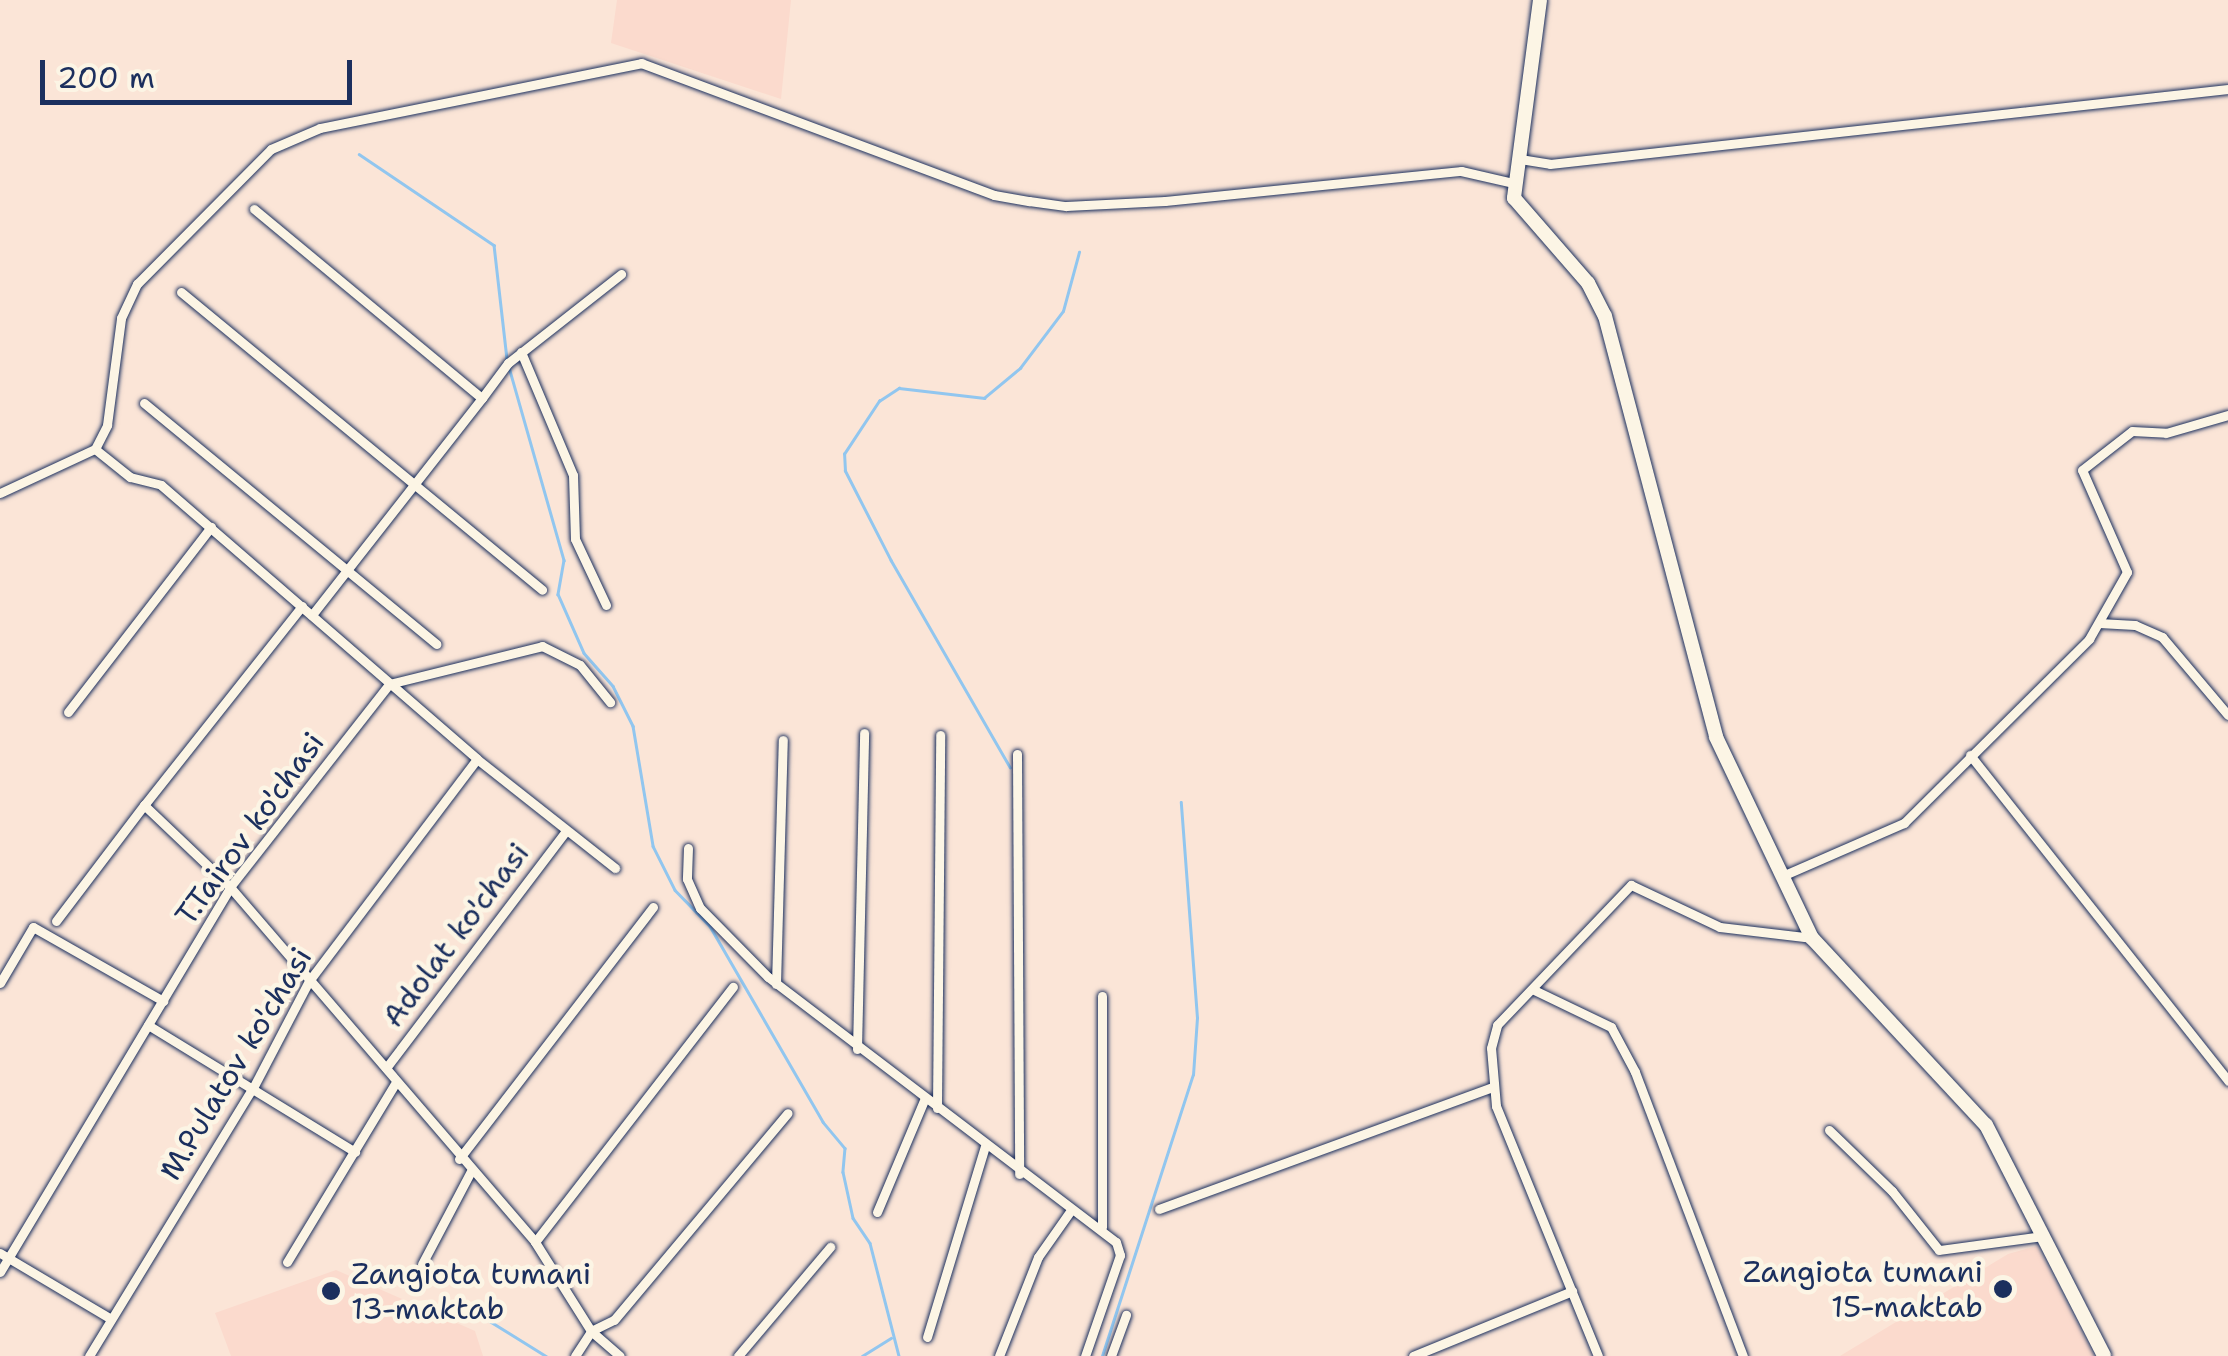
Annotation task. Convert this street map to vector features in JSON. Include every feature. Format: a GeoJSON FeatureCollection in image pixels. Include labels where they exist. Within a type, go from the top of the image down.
{"type":"FeatureCollection","features":[{"type":"Feature","properties":{"kind":"street"},"geometry":{"type":"LineString","coordinates":[[1540,0],[1520,159],[1513,183],[1521,211],[1583,277],[1605,316],[1704,702],[1780,877],[1812,938],[1986,1124],[2104,1356]]}},
{"type":"Feature","properties":{"kind":"street"},"geometry":{"type":"LineString","coordinates":[[0,493],[95,449],[107,425],[121,318],[137,284],[271,149],[307,131],[641,63],[994,195],[1029,201],[1066,206],[1165,201],[1461,171],[1513,183]]}},
{"type":"Feature","properties":{"kind":"street"},"geometry":{"type":"LineString","coordinates":[[1520,159],[1550,164],[2228,89]]}},
{"type":"Feature","properties":{"kind":"street"},"geometry":{"type":"LineString","coordinates":[[254,209],[482,398]]}},
{"type":"Feature","properties":{"kind":"street"},"geometry":{"type":"LineString","coordinates":[[312,615],[521,352],[621,274]]}},
{"type":"Feature","properties":{"kind":"street"},"geometry":{"type":"LineString","coordinates":[[180,292],[542,590]]}},
{"type":"Feature","properties":{"kind":"street"},"geometry":{"type":"LineString","coordinates":[[521,352],[573,475],[576,539],[606,604]]}},
{"type":"Feature","properties":{"kind":"street"},"geometry":{"type":"LineString","coordinates":[[144,404],[436,644]]}},
{"type":"Feature","properties":{"kind":"street"},"geometry":{"type":"LineString","coordinates":[[1780,877],[1904,823],[2099,623],[2127,572],[2082,470],[2132,431],[2166,434],[2228,415]]}},
{"type":"Feature","properties":{"kind":"street"},"geometry":{"type":"LineString","coordinates":[[95,449],[130,477],[161,484],[476,759],[615,868]]}},
{"type":"Feature","properties":{"kind":"street"},"geometry":{"type":"LineString","coordinates":[[68,712],[211,528]]}},
{"type":"Feature","properties":{"kind":"street"},"geometry":{"type":"LineString","coordinates":[[56,921],[302,606]]}},
{"type":"Feature","properties":{"kind":"street"},"geometry":{"type":"LineString","coordinates":[[2099,623],[2135,625],[2162,637],[2228,715]]}},
{"type":"Feature","properties":{"kind":"street"},"geometry":{"type":"LineString","coordinates":[[388,684],[542,646],[580,665],[610,702]]}},
{"type":"Feature","properties":{"kind":"street","name":"T.Tairov ko'chasi"},"geometry":{"type":"LineString","coordinates":[[0,1272],[4,1255],[230,887],[388,684]]}},
{"type":"Feature","properties":{"kind":"street"},"geometry":{"type":"LineString","coordinates":[[857,1049],[864,733]]}},
{"type":"Feature","properties":{"kind":"street"},"geometry":{"type":"LineString","coordinates":[[938,1108],[940,735]]}},
{"type":"Feature","properties":{"kind":"street"},"geometry":{"type":"LineString","coordinates":[[776,984],[782,740]]}},
{"type":"Feature","properties":{"kind":"street"},"geometry":{"type":"LineString","coordinates":[[1017,754],[1019,1174]]}},
{"type":"Feature","properties":{"kind":"street"},"geometry":{"type":"LineString","coordinates":[[1970,755],[2228,1082]]}},
{"type":"Feature","properties":{"kind":"street","name":"M.Pulatov ko'chasi"},"geometry":{"type":"LineString","coordinates":[[89,1356],[254,1086],[309,981],[476,759]]}},
{"type":"Feature","properties":{"kind":"street"},"geometry":{"type":"LineString","coordinates":[[144,806],[230,887],[386,1068],[458,1159],[535,1242],[591,1331],[620,1356]]}},
{"type":"Feature","properties":{"kind":"street","name":"Adolat ko'chasi"},"geometry":{"type":"LineString","coordinates":[[386,1068],[566,831]]}},
{"type":"Feature","properties":{"kind":"street"},"geometry":{"type":"LineString","coordinates":[[688,848],[687,878],[700,908],[776,984],[1019,1174],[1102,1228],[1120,1255],[1085,1356]]}},
{"type":"Feature","properties":{"kind":"street"},"geometry":{"type":"LineString","coordinates":[[1598,1356],[1492,1087],[1494,1033],[1632,885],[1720,927],[1812,938]]}},
{"type":"Feature","properties":{"kind":"street"},"geometry":{"type":"LineString","coordinates":[[458,1159],[652,908]]}},
{"type":"Feature","properties":{"kind":"street"},"geometry":{"type":"LineString","coordinates":[[0,984],[33,926],[163,1001]]}},
{"type":"Feature","properties":{"kind":"street"},"geometry":{"type":"LineString","coordinates":[[535,1242],[734,987]]}},
{"type":"Feature","properties":{"kind":"street"},"geometry":{"type":"LineString","coordinates":[[1532,989],[1611,1026],[1635,1072],[1743,1356]]}},
{"type":"Feature","properties":{"kind":"street"},"geometry":{"type":"LineString","coordinates":[[1102,996],[1102,1228]]}},
{"type":"Feature","properties":{"kind":"street"},"geometry":{"type":"LineString","coordinates":[[148,1025],[254,1086],[355,1152]]}},
{"type":"Feature","properties":{"kind":"street"},"geometry":{"type":"LineString","coordinates":[[287,1262],[395,1084]]}},
{"type":"Feature","properties":{"kind":"street"},"geometry":{"type":"LineString","coordinates":[[1159,1209],[1492,1087]]}},
{"type":"Feature","properties":{"kind":"street"},"geometry":{"type":"LineString","coordinates":[[877,1212],[925,1098]]}},
{"type":"Feature","properties":{"kind":"street"},"geometry":{"type":"LineString","coordinates":[[575,1356],[591,1331],[614,1320],[788,1113]]}},
{"type":"Feature","properties":{"kind":"street"},"geometry":{"type":"LineString","coordinates":[[1829,1130],[1892,1191],[1939,1250],[2042,1236]]}},
{"type":"Feature","properties":{"kind":"street"},"geometry":{"type":"LineString","coordinates":[[927,1337],[985,1146]]}},
{"type":"Feature","properties":{"kind":"street"},"geometry":{"type":"LineString","coordinates":[[422,1264],[471,1171]]}},
{"type":"Feature","properties":{"kind":"street"},"geometry":{"type":"LineString","coordinates":[[999,1356],[1038,1257],[1071,1210]]}},
{"type":"Feature","properties":{"kind":"street"},"geometry":{"type":"LineString","coordinates":[[738,1356],[830,1247]]}},
{"type":"Feature","properties":{"kind":"street"},"geometry":{"type":"LineString","coordinates":[[4,1255],[111,1319]]}},
{"type":"Feature","properties":{"kind":"street"},"geometry":{"type":"LineString","coordinates":[[1413,1356],[1572,1291]]}},
{"type":"Feature","properties":{"kind":"street"},"geometry":{"type":"LineString","coordinates":[[1111,1356],[1126,1315]]}},
{"type":"Feature","properties":{"kind":"shaded area"},"geometry":{"type":"Polygon","coordinates":[[[617,0],[791,0],[781,99],[611,43],[617,0]]]}},
{"type":"Feature","properties":{"kind":"shaded area","name":"Zangiota tumani 15-maktab"},"geometry":{"type":"Polygon","coordinates":[[[2037,1246],[2094,1356],[1840,1356],[2008,1254],[2037,1246]]]}},
{"type":"Feature","properties":{"kind":"shaded area","name":"Zangiota tumani 13-maktab"},"geometry":{"type":"Polygon","coordinates":[[[336,1270],[475,1331],[483,1356],[231,1356],[215,1313],[336,1270]]]}},
{"type":"Feature","properties":{"kind":"waterway"},"geometry":{"type":"LineString","coordinates":[[359,154],[494,245],[507,359]]}},
{"type":"Feature","properties":{"kind":"waterway"},"geometry":{"type":"LineString","coordinates":[[1010,768],[891,561],[845,471],[844,454],[879,401],[899,388],[984,398],[1020,368],[1063,311],[1079,252]]}},
{"type":"Feature","properties":{"kind":"waterway"},"geometry":{"type":"LineString","coordinates":[[509,367],[564,560],[558,594],[584,653],[613,686],[633,726],[653,846],[675,890],[710,926],[823,1122],[845,1148],[843,1172],[853,1218],[870,1243],[899,1356]]}},
{"type":"Feature","properties":{"kind":"waterway"},"geometry":{"type":"LineString","coordinates":[[1102,1356],[1193,1075],[1197,1018],[1181,803]]}},
{"type":"Feature","properties":{"kind":"waterway"},"geometry":{"type":"LineString","coordinates":[[467,1307],[546,1356]]}},
{"type":"Feature","properties":{"kind":"waterway"},"geometry":{"type":"LineString","coordinates":[[862,1356],[891,1338]]}},
{"type":"Feature","properties":{"kind":"place","name":"Zangiota tumani 15-maktab"},"geometry":{"type":"Point","coordinates":[2003,1289]}},
{"type":"Feature","properties":{"kind":"place","name":"Zangiota tumani 13-maktab"},"geometry":{"type":"Point","coordinates":[331,1291]}}]}
